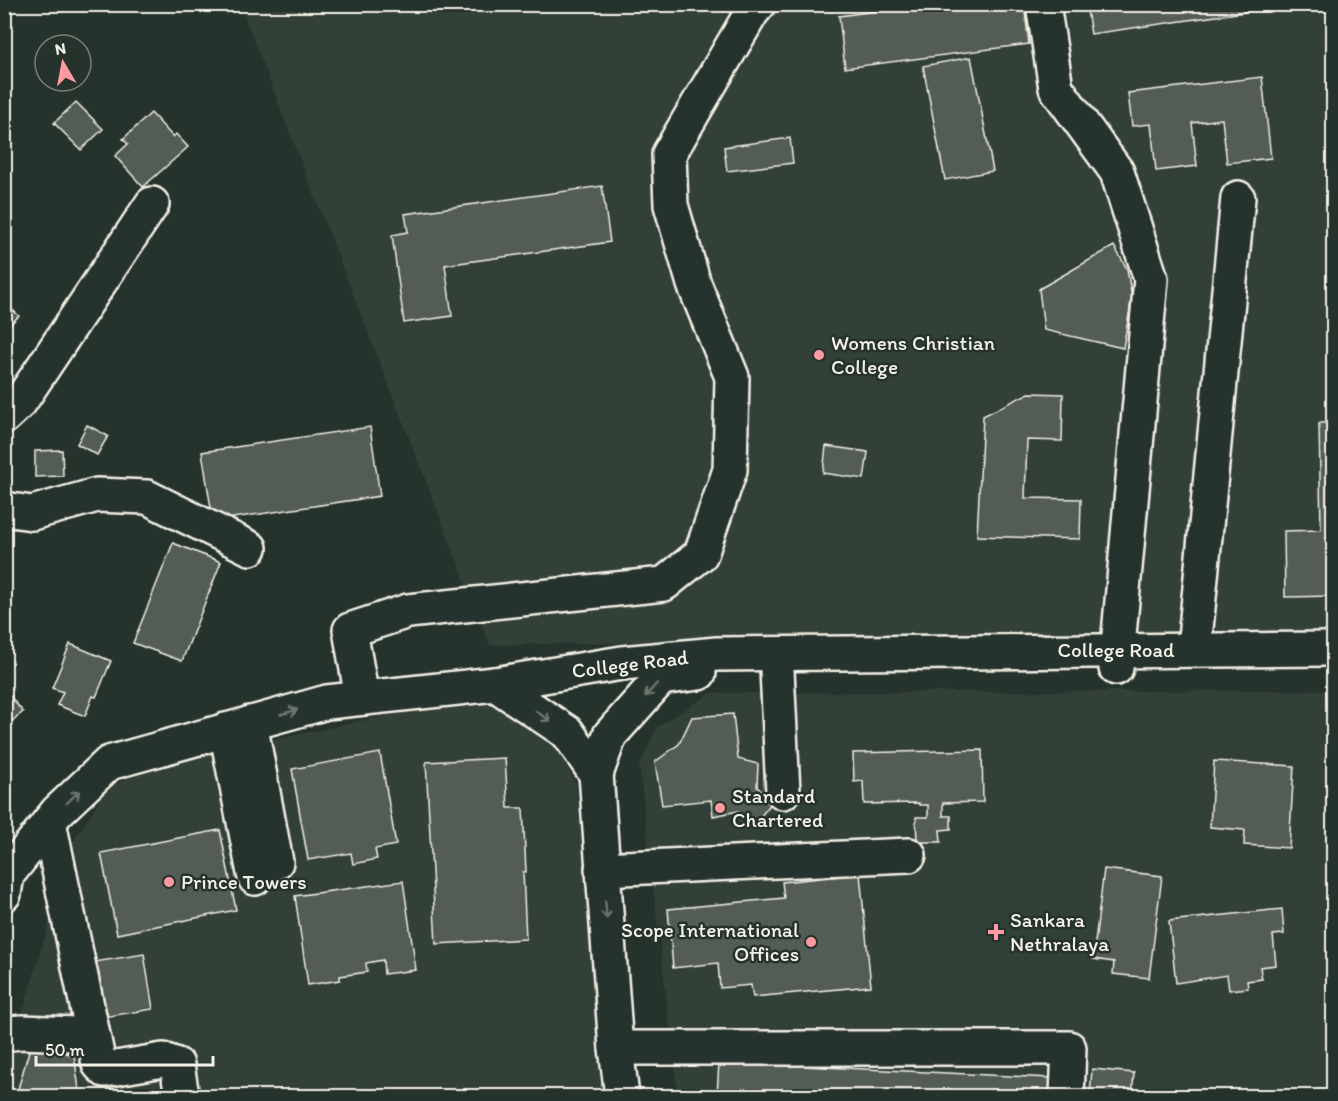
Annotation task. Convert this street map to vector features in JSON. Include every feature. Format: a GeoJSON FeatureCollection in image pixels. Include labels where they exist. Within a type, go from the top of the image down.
{"type":"FeatureCollection","features":[{"type":"Feature","properties":{"kind":"main road"},"geometry":{"type":"LineString","coordinates":[[362,698],[350,630],[408,611],[664,584],[701,554],[730,471],[732,377],[694,284],[671,205],[669,154],[752,12],[759,4]]}},
{"type":"Feature","properties":{"kind":"main road"},"geometry":{"type":"LineString","coordinates":[[1043,4],[1056,88],[1117,172],[1152,279],[1117,659]]}},
{"type":"Feature","properties":{"kind":"main road"},"geometry":{"type":"LineString","coordinates":[[1194,649],[1238,198]]}},
{"type":"Feature","properties":{"kind":"main road"},"geometry":{"type":"LineString","coordinates":[[4,417],[20,402],[152,204]]}},
{"type":"Feature","properties":{"kind":"main road"},"geometry":{"type":"LineString","coordinates":[[4,509],[32,513],[98,495],[147,497],[250,548]]}},
{"type":"Feature","properties":{"kind":"main road","name":"College Road"},"geometry":{"type":"LineString","coordinates":[[596,774],[610,735],[662,678],[717,670],[1117,659],[1194,649],[1334,649]]}},
{"type":"Feature","properties":{"kind":"main road","name":"College Road"},"geometry":{"type":"LineString","coordinates":[[5,881],[57,812],[109,763],[327,702],[495,684],[622,663],[717,654],[1117,659],[1334,667]]}},
{"type":"Feature","properties":{"kind":"main road"},"geometry":{"type":"LineString","coordinates":[[777,670],[783,792]]}},
{"type":"Feature","properties":{"kind":"main road"},"geometry":{"type":"LineString","coordinates":[[495,684],[568,734],[596,774],[616,1048],[622,1096]]}},
{"type":"Feature","properties":{"kind":"main road"},"geometry":{"type":"LineString","coordinates":[[238,727],[266,870]]}},
{"type":"Feature","properties":{"kind":"main road"},"geometry":{"type":"LineString","coordinates":[[49,822],[99,1064],[105,1070],[114,1070],[163,1060],[170,1061],[177,1065],[182,1096]]}},
{"type":"Feature","properties":{"kind":"main road"},"geometry":{"type":"LineString","coordinates":[[602,869],[909,855]]}},
{"type":"Feature","properties":{"kind":"main road"},"geometry":{"type":"LineString","coordinates":[[4,1034],[21,1032],[76,1034]]}},
{"type":"Feature","properties":{"kind":"main road"},"geometry":{"type":"LineString","coordinates":[[616,1048],[1069,1048],[1067,1096]]}},
{"type":"Feature","properties":{"kind":"shaded area","name":"Womens Christian College"},"geometry":{"type":"Polygon","coordinates":[[[240,5],[1333,5],[1333,631],[490,645],[240,5]]]}},
{"type":"Feature","properties":{"kind":"shaded area","name":"Sankara Nethralaya"},"geometry":{"type":"Polygon","coordinates":[[[1333,690],[1333,1096],[678,1096],[639,767],[657,727],[711,693],[1333,690]]]}},
{"type":"Feature","properties":{"kind":"shaded area"},"geometry":{"type":"Polygon","coordinates":[[[510,702],[548,730],[576,784],[611,1096],[5,1096],[4,1075],[73,842],[107,788],[151,767],[387,715],[510,702]]]}},
{"type":"Feature","properties":{"kind":"building"},"geometry":{"type":"Polygon","coordinates":[[[929,4],[1024,4],[1029,44],[845,68],[839,16],[929,4]]]}},
{"type":"Feature","properties":{"kind":"building"},"geometry":{"type":"Polygon","coordinates":[[[1086,4],[1258,4],[1258,10],[1091,34],[1086,4]]]}},
{"type":"Feature","properties":{"kind":"building"},"geometry":{"type":"Polygon","coordinates":[[[971,57],[993,171],[945,180],[923,66],[971,57]]]}},
{"type":"Feature","properties":{"kind":"building"},"geometry":{"type":"Polygon","coordinates":[[[1262,77],[1271,158],[1227,163],[1222,119],[1192,123],[1197,166],[1156,171],[1151,124],[1132,126],[1128,93],[1262,77]]]}},
{"type":"Feature","properties":{"kind":"building"},"geometry":{"type":"Polygon","coordinates":[[[76,102],[103,129],[81,150],[54,123],[76,102]]]}},
{"type":"Feature","properties":{"kind":"building"},"geometry":{"type":"Polygon","coordinates":[[[151,113],[173,137],[176,134],[188,147],[143,187],[115,156],[128,144],[123,139],[151,113]]]}},
{"type":"Feature","properties":{"kind":"building"},"geometry":{"type":"Polygon","coordinates":[[[790,138],[793,163],[727,171],[724,147],[790,138]]]}},
{"type":"Feature","properties":{"kind":"building"},"geometry":{"type":"Polygon","coordinates":[[[602,186],[610,242],[445,265],[452,316],[404,323],[392,235],[408,232],[405,214],[602,186]]]}},
{"type":"Feature","properties":{"kind":"building"},"geometry":{"type":"Polygon","coordinates":[[[1114,246],[1127,269],[1132,298],[1123,348],[1044,330],[1039,289],[1114,246]]]}},
{"type":"Feature","properties":{"kind":"building"},"geometry":{"type":"Polygon","coordinates":[[[4,302],[19,316],[4,330],[4,302]]]}},
{"type":"Feature","properties":{"kind":"building"},"geometry":{"type":"Polygon","coordinates":[[[1029,393],[1063,394],[1062,441],[1027,440],[1025,498],[1081,499],[1080,539],[977,536],[983,416],[1029,393]]]}},
{"type":"Feature","properties":{"kind":"building"},"geometry":{"type":"Polygon","coordinates":[[[1319,423],[1334,423],[1334,596],[1285,597],[1284,531],[1321,530],[1319,423]]]}},
{"type":"Feature","properties":{"kind":"building"},"geometry":{"type":"Polygon","coordinates":[[[87,425],[108,436],[97,455],[77,444],[87,425]]]}},
{"type":"Feature","properties":{"kind":"building"},"geometry":{"type":"Polygon","coordinates":[[[370,427],[380,496],[213,521],[202,452],[370,427]]]}},
{"type":"Feature","properties":{"kind":"building"},"geometry":{"type":"Polygon","coordinates":[[[826,446],[868,452],[864,479],[823,473],[826,446]]]}},
{"type":"Feature","properties":{"kind":"building"},"geometry":{"type":"Polygon","coordinates":[[[62,450],[63,476],[35,477],[35,451],[62,450]]]}},
{"type":"Feature","properties":{"kind":"building"},"geometry":{"type":"Polygon","coordinates":[[[173,543],[221,562],[182,661],[133,643],[173,543]]]}},
{"type":"Feature","properties":{"kind":"building"},"geometry":{"type":"Polygon","coordinates":[[[70,644],[111,661],[96,697],[93,696],[85,716],[57,705],[63,692],[52,688],[70,644]]]}},
{"type":"Feature","properties":{"kind":"building"},"geometry":{"type":"Polygon","coordinates":[[[10,696],[23,712],[4,728],[4,701],[10,696]]]}},
{"type":"Feature","properties":{"kind":"building"},"geometry":{"type":"Polygon","coordinates":[[[733,714],[738,759],[758,764],[757,787],[774,800],[754,824],[738,811],[713,816],[711,800],[662,805],[655,762],[679,744],[692,717],[733,714]]]}},
{"type":"Feature","properties":{"kind":"building"},"geometry":{"type":"Polygon","coordinates":[[[982,750],[983,802],[943,803],[943,816],[951,816],[951,829],[940,830],[941,842],[917,842],[916,817],[928,817],[928,805],[919,805],[919,803],[864,804],[863,781],[854,782],[853,753],[982,750]]]}},
{"type":"Feature","properties":{"kind":"building"},"geometry":{"type":"Polygon","coordinates":[[[380,753],[396,845],[375,849],[377,859],[353,864],[351,853],[308,860],[292,769],[380,753]]]}},
{"type":"Feature","properties":{"kind":"building"},"geometry":{"type":"Polygon","coordinates":[[[505,758],[508,808],[523,808],[526,939],[436,944],[426,762],[505,758]]]}},
{"type":"Feature","properties":{"kind":"building"},"geometry":{"type":"Polygon","coordinates":[[[1214,761],[1294,766],[1289,848],[1244,845],[1245,830],[1210,827],[1214,761]]]}},
{"type":"Feature","properties":{"kind":"building","name":"Prince Towers"},"geometry":{"type":"Polygon","coordinates":[[[220,830],[236,910],[117,934],[101,853],[220,830]]]}},
{"type":"Feature","properties":{"kind":"building"},"geometry":{"type":"Polygon","coordinates":[[[1104,869],[1162,876],[1149,978],[1113,974],[1114,962],[1093,959],[1104,869]]]}},
{"type":"Feature","properties":{"kind":"building"},"geometry":{"type":"Polygon","coordinates":[[[860,874],[871,986],[753,997],[751,985],[720,988],[718,963],[673,968],[668,909],[784,898],[782,882],[860,874]]]}},
{"type":"Feature","properties":{"kind":"building"},"geometry":{"type":"Polygon","coordinates":[[[403,881],[416,970],[384,974],[383,960],[366,963],[367,972],[340,976],[340,980],[308,985],[295,896],[403,881]]]}},
{"type":"Feature","properties":{"kind":"building"},"geometry":{"type":"Polygon","coordinates":[[[1282,909],[1284,934],[1273,935],[1276,965],[1260,967],[1262,979],[1247,981],[1248,988],[1229,990],[1227,975],[1176,983],[1169,921],[1282,909]]]}},
{"type":"Feature","properties":{"kind":"building"},"geometry":{"type":"Polygon","coordinates":[[[144,954],[153,1009],[97,1018],[88,963],[144,954]]]}},
{"type":"Feature","properties":{"kind":"building"},"geometry":{"type":"Polygon","coordinates":[[[31,1044],[74,1055],[80,1096],[16,1096],[31,1044]]]}},
{"type":"Feature","properties":{"kind":"building"},"geometry":{"type":"Polygon","coordinates":[[[719,1062],[1052,1078],[1051,1096],[717,1096],[719,1062]]]}},
{"type":"Feature","properties":{"kind":"building"},"geometry":{"type":"Polygon","coordinates":[[[1092,1069],[1134,1073],[1132,1096],[1090,1096],[1092,1069]]]}},
{"type":"Feature","properties":{"kind":"place","name":"Womens Christian College"},"geometry":{"type":"Point","coordinates":[819,355]}},
{"type":"Feature","properties":{"kind":"place","name":"Standard Chartered"},"geometry":{"type":"Point","coordinates":[720,808]}},
{"type":"Feature","properties":{"kind":"place","name":"Prince Towers"},"geometry":{"type":"Point","coordinates":[169,882]}},
{"type":"Feature","properties":{"kind":"place","name":"Sankara Nethralaya"},"geometry":{"type":"Point","coordinates":[996,932]}},
{"type":"Feature","properties":{"kind":"place","name":"Scope International Offices"},"geometry":{"type":"Point","coordinates":[811,942]}}]}
